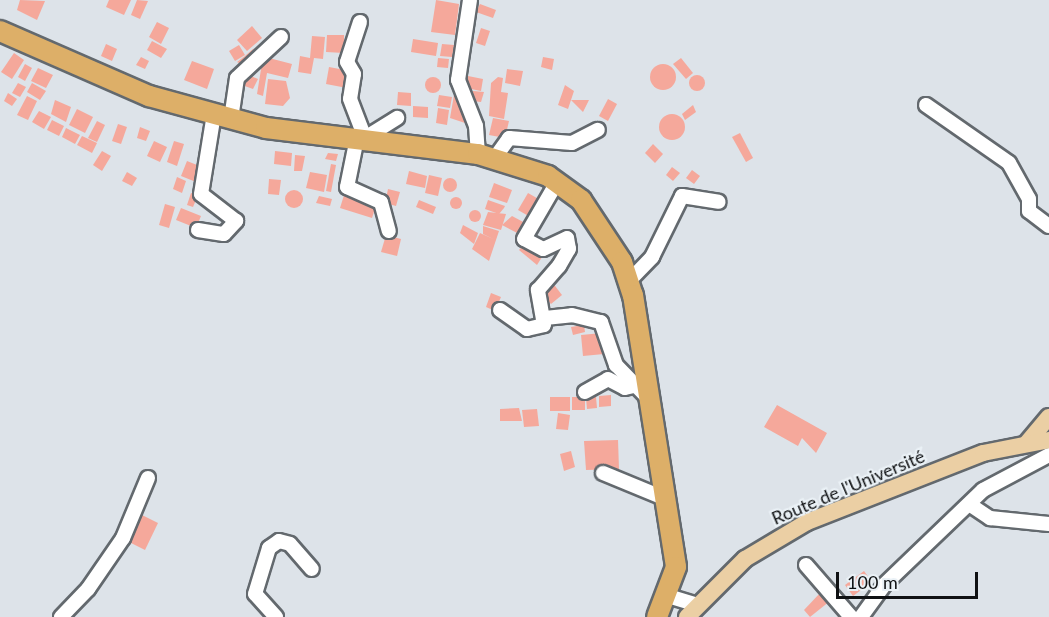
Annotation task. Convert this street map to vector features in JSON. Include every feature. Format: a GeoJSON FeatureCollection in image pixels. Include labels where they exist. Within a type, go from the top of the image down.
{"type":"FeatureCollection","features":[{"type":"Feature","properties":{"kind":"highway"},"geometry":{"type":"LineString","coordinates":[[0,31],[149,96],[222,116],[333,139],[361,138],[486,156],[556,182],[600,223],[628,282],[640,391],[664,498],[676,567],[668,596],[657,617]]}},
{"type":"Feature","properties":{"kind":"main road"},"geometry":{"type":"LineString","coordinates":[[1027,443],[1049,417]]}},
{"type":"Feature","properties":{"kind":"main road","name":"Route de l'Université"},"geometry":{"type":"LineString","coordinates":[[693,611],[745,559],[807,522],[952,464],[1027,443],[1049,440]]}},
{"type":"Feature","properties":{"kind":"street"},"geometry":{"type":"LineString","coordinates":[[470,0],[458,80],[486,156],[509,138],[572,143],[598,130]]}},
{"type":"Feature","properties":{"kind":"street"},"geometry":{"type":"LineString","coordinates":[[360,22],[347,62],[354,74],[350,99],[361,138],[347,187],[381,202],[388,231]]}},
{"type":"Feature","properties":{"kind":"street"},"geometry":{"type":"LineString","coordinates":[[198,230],[224,234],[236,221],[201,194],[222,116],[237,78],[281,37]]}},
{"type":"Feature","properties":{"kind":"street"},"geometry":{"type":"LineString","coordinates":[[926,105],[1009,163],[1029,199],[1029,211],[1049,226]]}},
{"type":"Feature","properties":{"kind":"street"},"geometry":{"type":"LineString","coordinates":[[361,138],[397,118]]}},
{"type":"Feature","properties":{"kind":"street"},"geometry":{"type":"LineString","coordinates":[[500,310],[527,329],[544,325],[545,318],[538,290],[559,266],[569,249],[567,238],[543,249],[524,239],[556,182]]}},
{"type":"Feature","properties":{"kind":"street"},"geometry":{"type":"LineString","coordinates":[[628,282],[652,258],[682,196],[719,202]]}},
{"type":"Feature","properties":{"kind":"street"},"geometry":{"type":"LineString","coordinates":[[545,318],[572,315],[601,322],[616,364],[640,391]]}},
{"type":"Feature","properties":{"kind":"street"},"geometry":{"type":"LineString","coordinates":[[585,392],[608,379],[625,388],[640,391]]}},
{"type":"Feature","properties":{"kind":"street"},"geometry":{"type":"LineString","coordinates":[[861,617],[884,585],[972,506],[983,490],[1049,455]]}},
{"type":"Feature","properties":{"kind":"street"},"geometry":{"type":"LineString","coordinates":[[603,473],[664,498]]}},
{"type":"Feature","properties":{"kind":"street"},"geometry":{"type":"LineString","coordinates":[[61,617],[88,590],[123,538],[148,478]]}},
{"type":"Feature","properties":{"kind":"street"},"geometry":{"type":"LineString","coordinates":[[972,506],[990,518],[1049,524]]}},
{"type":"Feature","properties":{"kind":"street"},"geometry":{"type":"LineString","coordinates":[[276,617],[255,594],[269,548],[279,541],[290,544],[312,569]]}},
{"type":"Feature","properties":{"kind":"street"},"geometry":{"type":"LineString","coordinates":[[806,565],[851,617]]}},
{"type":"Feature","properties":{"kind":"street"},"geometry":{"type":"LineString","coordinates":[[668,596],[693,611]]}},
{"type":"Feature","properties":{"kind":"building"},"geometry":{"type":"Polygon","coordinates":[[[20,0],[45,1],[37,20],[17,10],[20,0]]]}},
{"type":"Feature","properties":{"kind":"building"},"geometry":{"type":"Polygon","coordinates":[[[109,0],[131,0],[124,15],[106,7],[109,0]]]}},
{"type":"Feature","properties":{"kind":"building"},"geometry":{"type":"Polygon","coordinates":[[[137,0],[148,1],[140,19],[131,15],[137,0]]]}},
{"type":"Feature","properties":{"kind":"building"},"geometry":{"type":"Polygon","coordinates":[[[436,0],[459,4],[455,35],[431,32],[436,0]]]}},
{"type":"Feature","properties":{"kind":"building"},"geometry":{"type":"Polygon","coordinates":[[[480,4],[496,10],[493,18],[476,12],[480,4]]]}},
{"type":"Feature","properties":{"kind":"building"},"geometry":{"type":"Polygon","coordinates":[[[157,22],[169,28],[161,44],[149,37],[157,22]]]}},
{"type":"Feature","properties":{"kind":"building"},"geometry":{"type":"Polygon","coordinates":[[[252,26],[262,38],[247,51],[237,40],[252,26]]]}},
{"type":"Feature","properties":{"kind":"building"},"geometry":{"type":"Polygon","coordinates":[[[481,28],[490,31],[485,46],[476,43],[481,28]]]}},
{"type":"Feature","properties":{"kind":"building"},"geometry":{"type":"Polygon","coordinates":[[[327,35],[344,35],[344,53],[326,52],[327,35]]]}},
{"type":"Feature","properties":{"kind":"building"},"geometry":{"type":"Polygon","coordinates":[[[312,36],[325,37],[323,59],[314,58],[311,74],[298,72],[300,56],[310,58],[312,36]]]}},
{"type":"Feature","properties":{"kind":"building"},"geometry":{"type":"Polygon","coordinates":[[[413,39],[438,43],[436,56],[411,52],[413,39]]]}},
{"type":"Feature","properties":{"kind":"building"},"geometry":{"type":"Polygon","coordinates":[[[152,41],[167,49],[161,58],[147,50],[152,41]]]}},
{"type":"Feature","properties":{"kind":"building"},"geometry":{"type":"Polygon","coordinates":[[[106,44],[117,49],[112,61],[101,56],[106,44]]]}},
{"type":"Feature","properties":{"kind":"building"},"geometry":{"type":"Polygon","coordinates":[[[442,44],[454,45],[452,57],[440,56],[442,44]]]}},
{"type":"Feature","properties":{"kind":"building"},"geometry":{"type":"Polygon","coordinates":[[[239,45],[245,55],[235,61],[229,51],[239,45]]]}},
{"type":"Feature","properties":{"kind":"building"},"geometry":{"type":"Polygon","coordinates":[[[277,45],[279,51],[269,58],[292,64],[288,78],[267,73],[263,96],[257,94],[263,57],[277,45]]]}},
{"type":"Feature","properties":{"kind":"building"},"geometry":{"type":"Polygon","coordinates":[[[254,48],[243,65],[237,62],[245,56],[254,48]]]}},
{"type":"Feature","properties":{"kind":"building"},"geometry":{"type":"Polygon","coordinates":[[[14,53],[24,60],[12,79],[1,72],[14,53]]]}},
{"type":"Feature","properties":{"kind":"building"},"geometry":{"type":"Polygon","coordinates":[[[141,57],[149,61],[145,69],[136,65],[141,57]]]}},
{"type":"Feature","properties":{"kind":"building"},"geometry":{"type":"Polygon","coordinates":[[[543,57],[554,59],[552,70],[541,67],[543,57]]]}},
{"type":"Feature","properties":{"kind":"building"},"geometry":{"type":"Polygon","coordinates":[[[438,58],[449,59],[448,68],[437,67],[438,58]]]}},
{"type":"Feature","properties":{"kind":"building"},"geometry":{"type":"Polygon","coordinates":[[[681,58],[693,73],[686,79],[673,64],[681,58]]]}},
{"type":"Feature","properties":{"kind":"building"},"geometry":{"type":"Polygon","coordinates":[[[192,61],[214,69],[207,89],[184,80],[192,61]]]}},
{"type":"Feature","properties":{"kind":"building"},"geometry":{"type":"Polygon","coordinates":[[[25,64],[32,68],[25,81],[18,77],[25,64]]]}},
{"type":"Feature","properties":{"kind":"building"},"geometry":{"type":"Polygon","coordinates":[[[663,64],[672,68],[676,77],[672,86],[663,90],[654,86],[650,77],[654,68],[663,64]]]}},
{"type":"Feature","properties":{"kind":"building"},"geometry":{"type":"Polygon","coordinates":[[[329,67],[350,71],[347,88],[326,84],[329,67]]]}},
{"type":"Feature","properties":{"kind":"building"},"geometry":{"type":"Polygon","coordinates":[[[38,68],[53,75],[46,88],[31,81],[38,68]]]}},
{"type":"Feature","properties":{"kind":"building"},"geometry":{"type":"Polygon","coordinates":[[[507,69],[523,71],[520,86],[505,83],[507,69]]]}},
{"type":"Feature","properties":{"kind":"building"},"geometry":{"type":"Polygon","coordinates":[[[246,74],[258,79],[253,89],[242,85],[246,74]]]}},
{"type":"Feature","properties":{"kind":"building"},"geometry":{"type":"Polygon","coordinates":[[[697,75],[705,83],[697,91],[689,83],[697,75]]]}},
{"type":"Feature","properties":{"kind":"building"},"geometry":{"type":"Polygon","coordinates":[[[468,76],[483,79],[481,91],[466,88],[468,76]]]}},
{"type":"Feature","properties":{"kind":"building"},"geometry":{"type":"Polygon","coordinates":[[[433,77],[441,85],[433,93],[425,85],[433,77]]]}},
{"type":"Feature","properties":{"kind":"building"},"geometry":{"type":"Polygon","coordinates":[[[498,77],[503,78],[501,92],[508,93],[504,119],[489,116],[491,83],[498,77]]]}},
{"type":"Feature","properties":{"kind":"building"},"geometry":{"type":"Polygon","coordinates":[[[268,79],[286,81],[290,98],[283,106],[265,104],[268,79]]]}},
{"type":"Feature","properties":{"kind":"building"},"geometry":{"type":"Polygon","coordinates":[[[18,83],[26,87],[20,97],[12,93],[18,83]]]}},
{"type":"Feature","properties":{"kind":"building"},"geometry":{"type":"Polygon","coordinates":[[[32,83],[46,91],[40,100],[27,92],[32,83]]]}},
{"type":"Feature","properties":{"kind":"building"},"geometry":{"type":"Polygon","coordinates":[[[565,85],[574,91],[568,109],[558,105],[565,85]]]}},
{"type":"Feature","properties":{"kind":"building"},"geometry":{"type":"Polygon","coordinates":[[[473,91],[484,92],[481,102],[472,101],[473,91]]]}},
{"type":"Feature","properties":{"kind":"building"},"geometry":{"type":"Polygon","coordinates":[[[398,92],[411,93],[411,106],[397,105],[398,92]]]}},
{"type":"Feature","properties":{"kind":"building"},"geometry":{"type":"Polygon","coordinates":[[[8,93],[17,99],[12,106],[4,101],[8,93]]]}},
{"type":"Feature","properties":{"kind":"building"},"geometry":{"type":"Polygon","coordinates":[[[439,95],[452,97],[450,108],[437,106],[439,95]]]}},
{"type":"Feature","properties":{"kind":"building"},"geometry":{"type":"Polygon","coordinates":[[[454,95],[468,112],[465,123],[450,118],[454,95]]]}},
{"type":"Feature","properties":{"kind":"building"},"geometry":{"type":"Polygon","coordinates":[[[27,96],[37,101],[28,120],[17,115],[27,96]]]}},
{"type":"Feature","properties":{"kind":"building"},"geometry":{"type":"Polygon","coordinates":[[[608,99],[617,104],[608,121],[599,116],[608,99]]]}},
{"type":"Feature","properties":{"kind":"building"},"geometry":{"type":"Polygon","coordinates":[[[55,100],[71,107],[66,122],[51,114],[55,100]]]}},
{"type":"Feature","properties":{"kind":"building"},"geometry":{"type":"Polygon","coordinates":[[[571,100],[589,100],[583,112],[571,100]]]}},
{"type":"Feature","properties":{"kind":"building"},"geometry":{"type":"Polygon","coordinates":[[[693,105],[696,112],[685,120],[682,114],[693,105]]]}},
{"type":"Feature","properties":{"kind":"building"},"geometry":{"type":"Polygon","coordinates":[[[413,106],[428,107],[428,118],[413,117],[413,106]]]}},
{"type":"Feature","properties":{"kind":"building"},"geometry":{"type":"Polygon","coordinates":[[[438,108],[449,110],[447,125],[436,123],[438,108]]]}},
{"type":"Feature","properties":{"kind":"building"},"geometry":{"type":"Polygon","coordinates":[[[77,109],[93,117],[85,133],[69,125],[77,109]]]}},
{"type":"Feature","properties":{"kind":"building"},"geometry":{"type":"Polygon","coordinates":[[[39,111],[51,117],[44,129],[32,122],[39,111]]]}},
{"type":"Feature","properties":{"kind":"building"},"geometry":{"type":"Polygon","coordinates":[[[672,114],[681,118],[685,127],[681,136],[672,140],[663,136],[659,127],[663,118],[672,114]]]}},
{"type":"Feature","properties":{"kind":"building"},"geometry":{"type":"Polygon","coordinates":[[[493,118],[509,121],[505,138],[489,135],[493,118]]]}},
{"type":"Feature","properties":{"kind":"building"},"geometry":{"type":"Polygon","coordinates":[[[52,120],[64,126],[59,136],[47,130],[52,120]]]}},
{"type":"Feature","properties":{"kind":"building"},"geometry":{"type":"Polygon","coordinates":[[[97,121],[105,125],[97,142],[88,138],[97,121]]]}},
{"type":"Feature","properties":{"kind":"building"},"geometry":{"type":"Polygon","coordinates":[[[118,124],[127,127],[121,144],[112,141],[118,124]]]}},
{"type":"Feature","properties":{"kind":"building"},"geometry":{"type":"Polygon","coordinates":[[[140,127],[150,131],[146,141],[137,138],[140,127]]]}},
{"type":"Feature","properties":{"kind":"building"},"geometry":{"type":"Polygon","coordinates":[[[66,128],[80,135],[75,144],[62,137],[66,128]]]}},
{"type":"Feature","properties":{"kind":"building"},"geometry":{"type":"Polygon","coordinates":[[[740,133],[753,158],[746,162],[732,137],[740,133]]]}},
{"type":"Feature","properties":{"kind":"building"},"geometry":{"type":"Polygon","coordinates":[[[82,136],[97,143],[92,153],[77,145],[82,136]]]}},
{"type":"Feature","properties":{"kind":"building"},"geometry":{"type":"Polygon","coordinates":[[[154,141],[167,147],[160,162],[147,156],[154,141]]]}},
{"type":"Feature","properties":{"kind":"building"},"geometry":{"type":"Polygon","coordinates":[[[174,141],[184,144],[177,166],[167,162],[174,141]]]}},
{"type":"Feature","properties":{"kind":"building"},"geometry":{"type":"Polygon","coordinates":[[[653,144],[663,154],[655,163],[645,153],[653,144]]]}},
{"type":"Feature","properties":{"kind":"building"},"geometry":{"type":"Polygon","coordinates":[[[102,151],[111,156],[102,171],[93,165],[102,151]]]}},
{"type":"Feature","properties":{"kind":"building"},"geometry":{"type":"Polygon","coordinates":[[[275,151],[292,153],[291,166],[274,164],[275,151]]]}},
{"type":"Feature","properties":{"kind":"building"},"geometry":{"type":"Polygon","coordinates":[[[328,153],[338,154],[336,161],[325,159],[328,153]]]}},
{"type":"Feature","properties":{"kind":"building"},"geometry":{"type":"Polygon","coordinates":[[[295,155],[305,156],[302,171],[294,171],[295,155]]]}},
{"type":"Feature","properties":{"kind":"building"},"geometry":{"type":"Polygon","coordinates":[[[187,161],[202,167],[196,182],[181,176],[187,161]]]}},
{"type":"Feature","properties":{"kind":"building"},"geometry":{"type":"Polygon","coordinates":[[[331,164],[336,165],[331,192],[326,191],[331,164]]]}},
{"type":"Feature","properties":{"kind":"building"},"geometry":{"type":"Polygon","coordinates":[[[672,167],[680,173],[673,181],[666,175],[672,167]]]}},
{"type":"Feature","properties":{"kind":"building"},"geometry":{"type":"Polygon","coordinates":[[[692,170],[700,176],[694,184],[686,178],[692,170]]]}},
{"type":"Feature","properties":{"kind":"building"},"geometry":{"type":"Polygon","coordinates":[[[409,171],[427,176],[425,188],[406,184],[409,171]]]}},
{"type":"Feature","properties":{"kind":"building"},"geometry":{"type":"Polygon","coordinates":[[[127,172],[137,178],[132,186],[122,181],[127,172]]]}},
{"type":"Feature","properties":{"kind":"building"},"geometry":{"type":"Polygon","coordinates":[[[310,172],[327,175],[324,192],[306,188],[310,172]]]}},
{"type":"Feature","properties":{"kind":"building"},"geometry":{"type":"Polygon","coordinates":[[[429,175],[442,178],[438,196],[425,193],[429,175]]]}},
{"type":"Feature","properties":{"kind":"building"},"geometry":{"type":"Polygon","coordinates":[[[177,177],[186,181],[182,193],[173,189],[177,177]]]}},
{"type":"Feature","properties":{"kind":"building"},"geometry":{"type":"Polygon","coordinates":[[[447,178],[453,178],[457,185],[453,192],[447,192],[443,188],[443,182],[447,178]]]}},
{"type":"Feature","properties":{"kind":"building"},"geometry":{"type":"Polygon","coordinates":[[[269,179],[281,180],[279,195],[268,194],[269,179]]]}},
{"type":"Feature","properties":{"kind":"building"},"geometry":{"type":"Polygon","coordinates":[[[494,183],[512,190],[507,203],[489,197],[494,183]]]}},
{"type":"Feature","properties":{"kind":"building"},"geometry":{"type":"Polygon","coordinates":[[[388,189],[400,192],[396,206],[385,203],[388,189]]]}},
{"type":"Feature","properties":{"kind":"building"},"geometry":{"type":"Polygon","coordinates":[[[294,190],[300,193],[303,199],[300,205],[294,208],[288,205],[285,199],[288,193],[294,190]]]}},
{"type":"Feature","properties":{"kind":"building"},"geometry":{"type":"Polygon","coordinates":[[[345,192],[377,202],[372,218],[340,208],[345,192]]]}},
{"type":"Feature","properties":{"kind":"building"},"geometry":{"type":"Polygon","coordinates":[[[191,193],[198,195],[193,207],[187,205],[191,193]]]}},
{"type":"Feature","properties":{"kind":"building"},"geometry":{"type":"Polygon","coordinates":[[[528,193],[542,201],[532,218],[518,210],[528,193]]]}},
{"type":"Feature","properties":{"kind":"building"},"geometry":{"type":"Polygon","coordinates":[[[319,196],[332,199],[330,206],[316,203],[319,196]]]}},
{"type":"Feature","properties":{"kind":"building"},"geometry":{"type":"Polygon","coordinates":[[[456,197],[462,203],[456,209],[450,203],[456,197]]]}},
{"type":"Feature","properties":{"kind":"building"},"geometry":{"type":"Polygon","coordinates":[[[419,200],[436,207],[433,214],[416,207],[419,200]]]}},
{"type":"Feature","properties":{"kind":"building"},"geometry":{"type":"Polygon","coordinates":[[[488,200],[505,206],[499,214],[485,209],[488,200]]]}},
{"type":"Feature","properties":{"kind":"building"},"geometry":{"type":"Polygon","coordinates":[[[165,204],[175,207],[169,228],[159,225],[165,204]]]}},
{"type":"Feature","properties":{"kind":"building"},"geometry":{"type":"Polygon","coordinates":[[[181,208],[201,216],[196,228],[176,220],[181,208]]]}},
{"type":"Feature","properties":{"kind":"building"},"geometry":{"type":"Polygon","coordinates":[[[475,210],[481,216],[475,222],[469,216],[475,210]]]}},
{"type":"Feature","properties":{"kind":"building"},"geometry":{"type":"Polygon","coordinates":[[[488,212],[506,214],[501,230],[483,225],[488,212]]]}},
{"type":"Feature","properties":{"kind":"building"},"geometry":{"type":"Polygon","coordinates":[[[512,216],[527,224],[521,235],[502,225],[512,216]]]}},
{"type":"Feature","properties":{"kind":"building"},"geometry":{"type":"Polygon","coordinates":[[[463,225],[478,233],[474,244],[460,233],[463,225]]]}},
{"type":"Feature","properties":{"kind":"building"},"geometry":{"type":"Polygon","coordinates":[[[483,226],[499,231],[489,261],[472,249],[480,233],[493,239],[483,234],[483,226]]]}},
{"type":"Feature","properties":{"kind":"building"},"geometry":{"type":"Polygon","coordinates":[[[386,235],[401,239],[397,256],[381,252],[386,235]]]}},
{"type":"Feature","properties":{"kind":"building"},"geometry":{"type":"Polygon","coordinates":[[[525,243],[542,257],[537,265],[519,250],[525,243]]]}},
{"type":"Feature","properties":{"kind":"building"},"geometry":{"type":"Polygon","coordinates":[[[552,282],[562,295],[551,304],[540,292],[552,282]]]}},
{"type":"Feature","properties":{"kind":"building"},"geometry":{"type":"Polygon","coordinates":[[[491,293],[501,297],[495,311],[486,307],[491,293]]]}},
{"type":"Feature","properties":{"kind":"building"},"geometry":{"type":"Polygon","coordinates":[[[584,325],[585,332],[573,335],[571,327],[584,325]]]}},
{"type":"Feature","properties":{"kind":"building"},"geometry":{"type":"Polygon","coordinates":[[[602,333],[604,354],[583,356],[581,335],[602,333]]]}},
{"type":"Feature","properties":{"kind":"building"},"geometry":{"type":"Polygon","coordinates":[[[611,395],[611,406],[599,407],[599,396],[611,395]]]}},
{"type":"Feature","properties":{"kind":"building"},"geometry":{"type":"Polygon","coordinates":[[[550,397],[570,397],[570,411],[550,411],[550,397]]]}},
{"type":"Feature","properties":{"kind":"building"},"geometry":{"type":"Polygon","coordinates":[[[572,397],[585,397],[585,410],[572,410],[572,397]]]}},
{"type":"Feature","properties":{"kind":"building"},"geometry":{"type":"Polygon","coordinates":[[[596,397],[597,408],[587,409],[586,398],[596,397]]]}},
{"type":"Feature","properties":{"kind":"building"},"geometry":{"type":"Polygon","coordinates":[[[777,405],[827,433],[816,453],[802,438],[798,446],[764,427],[777,405]]]}},
{"type":"Feature","properties":{"kind":"building"},"geometry":{"type":"Polygon","coordinates":[[[519,408],[522,421],[500,421],[500,409],[519,408]]]}},
{"type":"Feature","properties":{"kind":"building"},"geometry":{"type":"Polygon","coordinates":[[[537,409],[539,426],[524,427],[522,410],[537,409]]]}},
{"type":"Feature","properties":{"kind":"building"},"geometry":{"type":"Polygon","coordinates":[[[558,413],[570,415],[568,430],[556,429],[558,413]]]}},
{"type":"Feature","properties":{"kind":"building"},"geometry":{"type":"Polygon","coordinates":[[[618,440],[619,469],[586,470],[584,441],[618,440]]]}},
{"type":"Feature","properties":{"kind":"building"},"geometry":{"type":"Polygon","coordinates":[[[571,451],[575,467],[564,471],[560,454],[571,451]]]}},
{"type":"Feature","properties":{"kind":"building"},"geometry":{"type":"Polygon","coordinates":[[[142,515],[158,523],[145,550],[129,542],[142,515]]]}},
{"type":"Feature","properties":{"kind":"building"},"geometry":{"type":"Polygon","coordinates":[[[864,571],[872,582],[853,596],[845,585],[864,571]]]}},
{"type":"Feature","properties":{"kind":"building"},"geometry":{"type":"Polygon","coordinates":[[[821,592],[830,601],[810,617],[804,610],[821,592]]]}}]}
